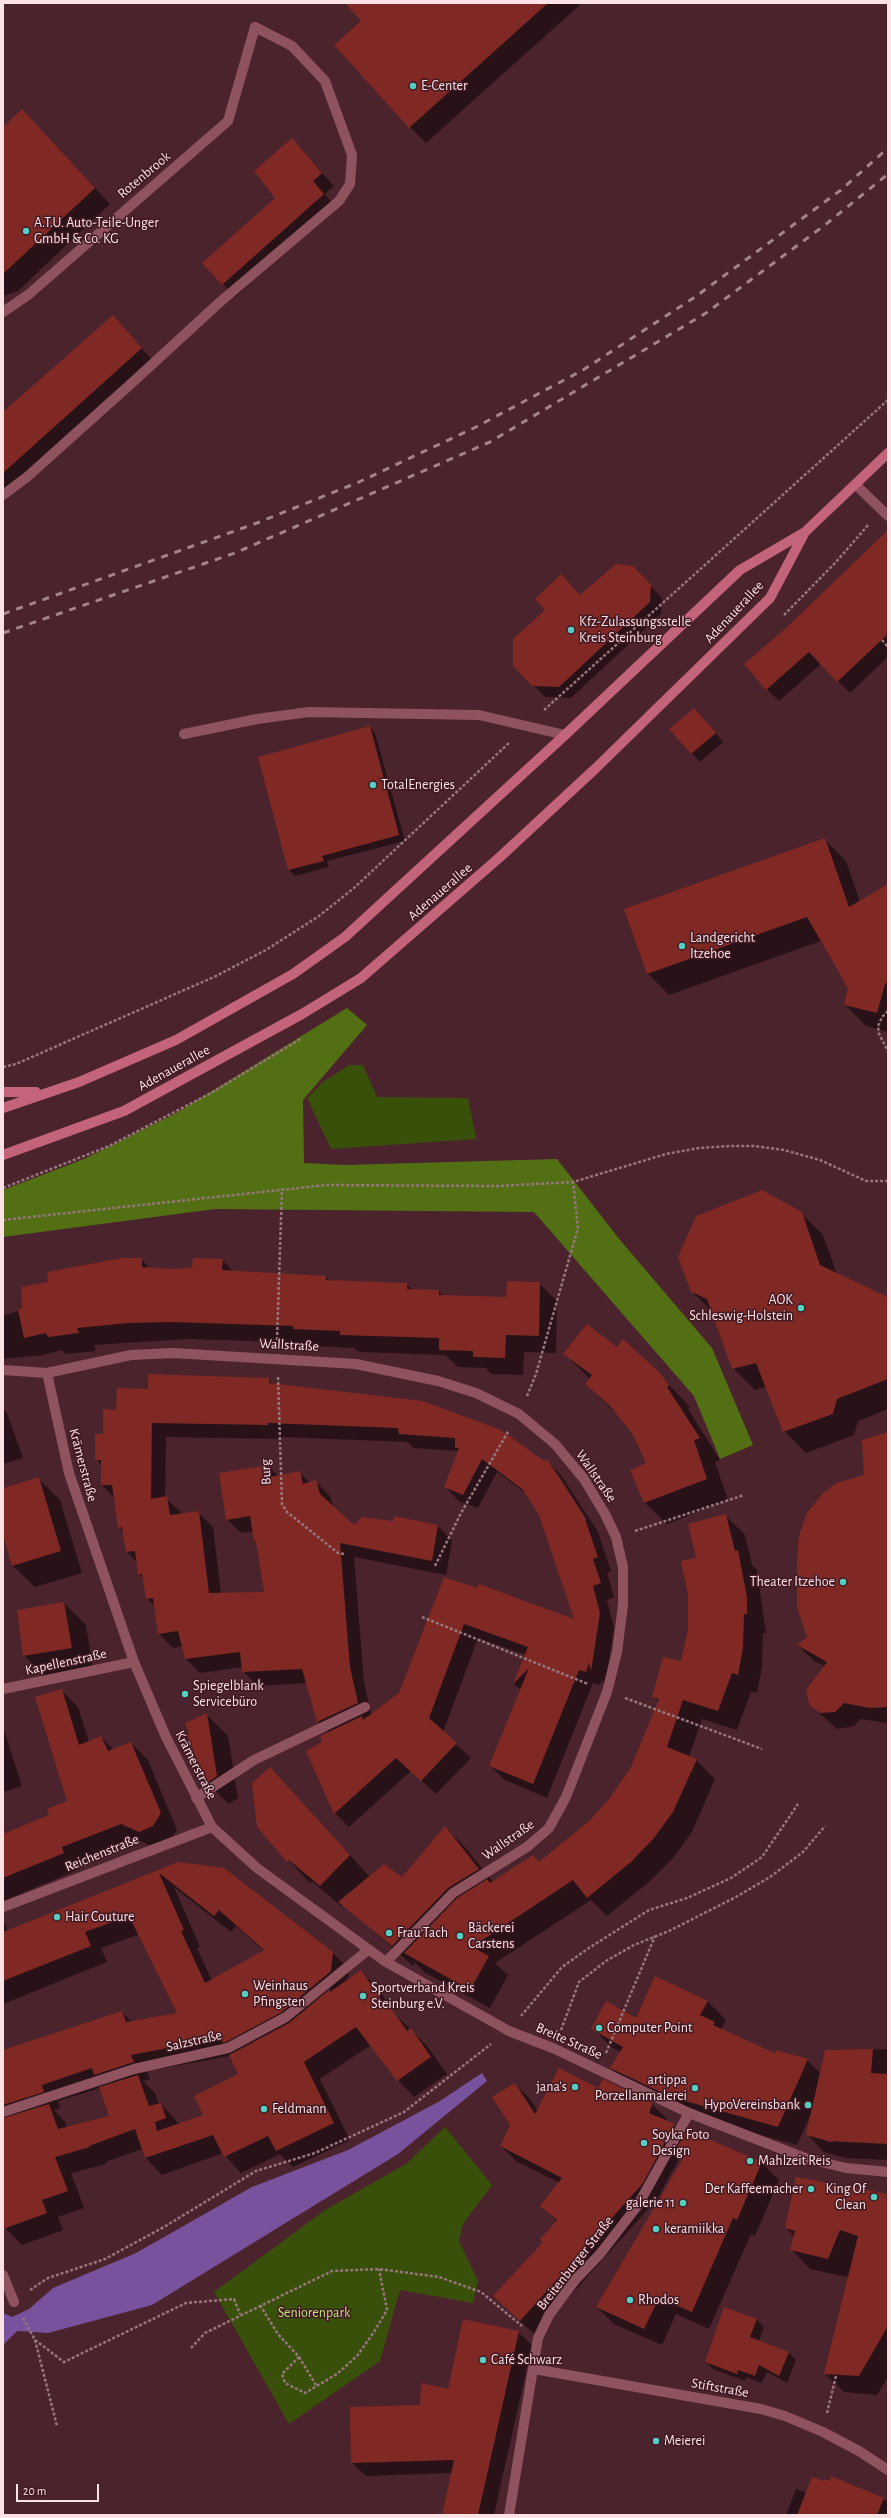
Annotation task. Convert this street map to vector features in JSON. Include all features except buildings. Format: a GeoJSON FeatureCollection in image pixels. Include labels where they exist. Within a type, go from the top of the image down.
{"type":"FeatureCollection","features":[{"type":"Feature","properties":{"kind":"main road","name":"Adenauerallee"},"geometry":{"type":"LineString","coordinates":[[3,1108],[42,1092],[79,1082],[176,1040],[293,974],[345,937],[380,907],[740,570],[805,532],[888,453]]}},
{"type":"Feature","properties":{"kind":"main road","name":"Adenauerallee"},"geometry":{"type":"LineString","coordinates":[[3,1155],[124,1112],[302,1014],[361,978],[500,857],[596,768],[770,598],[805,532]]}},
{"type":"Feature","properties":{"kind":"main road"},"geometry":{"type":"LineString","coordinates":[[3,1092],[42,1092]]}},
{"type":"Feature","properties":{"kind":"street","name":"Rotenbrook"},"geometry":{"type":"LineString","coordinates":[[3,312],[28,295],[228,121],[255,27],[292,46],[325,81],[352,155],[350,184],[339,201],[220,302],[27,477],[3,495]]}},
{"type":"Feature","properties":{"kind":"street"},"geometry":{"type":"LineString","coordinates":[[856,485],[888,516]]}},
{"type":"Feature","properties":{"kind":"street"},"geometry":{"type":"LineString","coordinates":[[184,734],[257,719],[309,712],[479,715],[565,735]]}},
{"type":"Feature","properties":{"kind":"street","name":"Wallstraße"},"geometry":{"type":"LineString","coordinates":[[3,1370],[47,1373],[131,1355],[173,1353],[277,1358],[356,1364],[438,1381],[476,1393],[519,1414],[555,1444],[584,1479],[606,1514],[616,1537],[623,1567],[623,1605],[617,1652],[607,1692],[566,1797],[549,1828],[527,1847],[453,1893],[386,1962]]}},
{"type":"Feature","properties":{"kind":"street","name":"Krämerstraße"},"geometry":{"type":"LineString","coordinates":[[47,1373],[68,1473],[134,1662],[166,1737],[212,1827],[257,1868],[368,1950],[386,1962],[509,2031]]}},
{"type":"Feature","properties":{"kind":"street","name":"Kapellenstraße"},"geometry":{"type":"LineString","coordinates":[[3,1689],[134,1662]]}},
{"type":"Feature","properties":{"kind":"street"},"geometry":{"type":"LineString","coordinates":[[196,1798],[254,1760],[364,1707]]}},
{"type":"Feature","properties":{"kind":"street","name":"Reichenstraße"},"geometry":{"type":"LineString","coordinates":[[3,1907],[212,1827]]}},
{"type":"Feature","properties":{"kind":"street","name":"Salzstraße"},"geometry":{"type":"LineString","coordinates":[[3,2112],[134,2069],[228,2048],[286,2017],[368,1950]]}},
{"type":"Feature","properties":{"kind":"street","name":"Breite Straße"},"geometry":{"type":"LineString","coordinates":[[509,2031],[598,2069],[689,2113],[805,2158],[846,2168],[888,2172]]}},
{"type":"Feature","properties":{"kind":"street","name":"Breitenburger Straße"},"geometry":{"type":"LineString","coordinates":[[509,2515],[538,2338],[549,2315],[576,2279],[600,2254],[638,2205],[689,2113]]}},
{"type":"Feature","properties":{"kind":"street"},"geometry":{"type":"LineString","coordinates":[[3,2275],[14,2302]]}},
{"type":"Feature","properties":{"kind":"street","name":"Stiftstraße"},"geometry":{"type":"LineString","coordinates":[[534,2369],[761,2409],[785,2416],[823,2432],[859,2451],[888,2470]]}},
{"type":"Feature","properties":{"kind":"path"},"geometry":{"type":"LineString","coordinates":[[3,1067],[16,1064],[214,977],[266,950],[312,920],[354,888],[527,726],[888,400]]}},
{"type":"Feature","properties":{"kind":"path"},"geometry":{"type":"LineString","coordinates":[[882,640],[888,647]]}},
{"type":"Feature","properties":{"kind":"path"},"geometry":{"type":"LineString","coordinates":[[888,1011],[882,1016],[878,1026],[879,1034],[888,1051]]}},
{"type":"Feature","properties":{"kind":"path"},"geometry":{"type":"LineString","coordinates":[[3,1220],[326,1185],[498,1186],[573,1182],[666,1154],[698,1148],[730,1146],[754,1146],[784,1150],[820,1160],[866,1180],[888,1181]]}},
{"type":"Feature","properties":{"kind":"path"},"geometry":{"type":"LineString","coordinates":[[435,1566],[461,1513],[519,1414],[536,1374],[578,1228],[573,1182]]}},
{"type":"Feature","properties":{"kind":"path","name":"Burg"},"geometry":{"type":"LineString","coordinates":[[282,1189],[277,1358],[282,1504],[287,1512],[338,1553],[344,1554]]}},
{"type":"Feature","properties":{"kind":"path"},"geometry":{"type":"LineString","coordinates":[[616,1537],[744,1495]]}},
{"type":"Feature","properties":{"kind":"path"},"geometry":{"type":"LineString","coordinates":[[422,1617],[607,1692],[762,1749]]}},
{"type":"Feature","properties":{"kind":"path"},"geometry":{"type":"LineString","coordinates":[[529,2006],[562,1967],[589,1948],[650,1910],[731,1878],[762,1856],[798,1804]]}},
{"type":"Feature","properties":{"kind":"path"},"geometry":{"type":"LineString","coordinates":[[555,2050],[568,2005],[579,1982],[612,1958],[736,1897],[770,1877],[803,1852],[825,1826]]}},
{"type":"Feature","properties":{"kind":"path"},"geometry":{"type":"LineString","coordinates":[[598,2069],[655,1936]]}},
{"type":"Feature","properties":{"kind":"path"},"geometry":{"type":"LineString","coordinates":[[57,2426],[35,2340],[14,2302],[48,2278],[112,2255],[164,2227],[256,2171],[315,2153],[404,2112],[509,2031]]}},
{"type":"Feature","properties":{"kind":"path"},"geometry":{"type":"LineString","coordinates":[[299,2357],[282,2374],[285,2383],[305,2393],[316,2385],[337,2374],[357,2356],[387,2310],[379,2269]]}},
{"type":"Feature","properties":{"kind":"path"},"geometry":{"type":"LineString","coordinates":[[191,2348],[205,2332],[332,2271],[379,2269],[439,2277],[481,2292],[506,2315],[538,2338]]}},
{"type":"Feature","properties":{"kind":"path"},"geometry":{"type":"LineString","coordinates":[[35,2340],[64,2362],[186,2304],[234,2299],[240,2314]]}},
{"type":"Feature","properties":{"kind":"path"},"geometry":{"type":"LineString","coordinates":[[260,2305],[278,2334],[299,2357],[316,2385]]}},
{"type":"Feature","properties":{"kind":"path"},"geometry":{"type":"LineString","coordinates":[[823,2432],[836,2376]]}},
{"type":"Feature","properties":{"kind":"green space"},"geometry":{"type":"Polygon","coordinates":[[[347,1008],[367,1025],[303,1100],[304,1163],[344,1165],[557,1159],[620,1240],[712,1348],[753,1445],[720,1459],[694,1396],[534,1212],[215,1209],[3,1237],[3,1190],[84,1159],[178,1112],[347,1008]]]}},
{"type":"Feature","properties":{"kind":"green space"},"geometry":{"type":"Polygon","coordinates":[[[349,1065],[363,1065],[377,1097],[468,1098],[476,1139],[331,1149],[307,1098],[323,1082],[349,1065]]]}},
{"type":"Feature","properties":{"kind":"green space","name":"Seniorenpark"},"geometry":{"type":"Polygon","coordinates":[[[445,2127],[492,2185],[463,2224],[459,2241],[478,2281],[473,2303],[400,2290],[380,2361],[289,2424],[214,2292],[325,2210],[406,2164],[445,2127]]]}},
{"type":"Feature","properties":{"kind":"shaded area"},"geometry":{"type":"Polygon","coordinates":[[[482,2073],[487,2081],[398,2154],[152,2305],[48,2333],[17,2331],[3,2345],[3,2313],[12,2317],[29,2309],[53,2288],[136,2253],[252,2187],[348,2150],[440,2101],[482,2073]]]}},
{"type":"Feature","properties":{"kind":"railway"},"geometry":{"type":"LineString","coordinates":[[3,614],[257,523],[359,482],[476,427],[583,370],[695,297],[841,190],[888,148]]}},
{"type":"Feature","properties":{"kind":"railway"},"geometry":{"type":"LineString","coordinates":[[3,633],[235,553],[490,442],[706,313],[825,225],[888,174]]}},
{"type":"Feature","properties":{"kind":"place","name":"E-Center"},"geometry":{"type":"Point","coordinates":[413,86]}},
{"type":"Feature","properties":{"kind":"place","name":"A.T.U. Auto-Teile-Unger GmbH & Co. KG"},"geometry":{"type":"Point","coordinates":[26,231]}},
{"type":"Feature","properties":{"kind":"place","name":"Kfz-Zulassungsstelle Kreis Steinburg"},"geometry":{"type":"Point","coordinates":[571,630]}},
{"type":"Feature","properties":{"kind":"place","name":"TotalEnergies"},"geometry":{"type":"Point","coordinates":[373,785]}},
{"type":"Feature","properties":{"kind":"place","name":"Landgericht Itzehoe"},"geometry":{"type":"Point","coordinates":[682,946]}},
{"type":"Feature","properties":{"kind":"place","name":"AOK Schleswig-Holstein"},"geometry":{"type":"Point","coordinates":[801,1308]}},
{"type":"Feature","properties":{"kind":"place","name":"Theater Itzehoe"},"geometry":{"type":"Point","coordinates":[843,1582]}},
{"type":"Feature","properties":{"kind":"place","name":"Spiegelblank Servicebüro"},"geometry":{"type":"Point","coordinates":[185,1694]}},
{"type":"Feature","properties":{"kind":"place","name":"Hair Couture"},"geometry":{"type":"Point","coordinates":[57,1917]}},
{"type":"Feature","properties":{"kind":"place","name":"Frau Tach"},"geometry":{"type":"Point","coordinates":[389,1933]}},
{"type":"Feature","properties":{"kind":"place","name":"Bäckerei Carstens"},"geometry":{"type":"Point","coordinates":[460,1936]}},
{"type":"Feature","properties":{"kind":"place","name":"Weinhaus Pfingsten"},"geometry":{"type":"Point","coordinates":[245,1994]}},
{"type":"Feature","properties":{"kind":"place","name":"Sportverband Kreis Steinburg e.V."},"geometry":{"type":"Point","coordinates":[363,1996]}},
{"type":"Feature","properties":{"kind":"place","name":"Computer Point"},"geometry":{"type":"Point","coordinates":[599,2028]}},
{"type":"Feature","properties":{"kind":"place","name":"jana's"},"geometry":{"type":"Point","coordinates":[575,2087]}},
{"type":"Feature","properties":{"kind":"place","name":"artippa Porzellanmalerei"},"geometry":{"type":"Point","coordinates":[695,2088]}},
{"type":"Feature","properties":{"kind":"place","name":"HypoVereinsbank"},"geometry":{"type":"Point","coordinates":[808,2105]}},
{"type":"Feature","properties":{"kind":"place","name":"Feldmann"},"geometry":{"type":"Point","coordinates":[264,2109]}},
{"type":"Feature","properties":{"kind":"place","name":"Soyka Foto Design"},"geometry":{"type":"Point","coordinates":[644,2143]}},
{"type":"Feature","properties":{"kind":"place","name":"Mahlzeit Reis"},"geometry":{"type":"Point","coordinates":[750,2161]}},
{"type":"Feature","properties":{"kind":"place","name":"Der Kaffeemacher"},"geometry":{"type":"Point","coordinates":[811,2189]}},
{"type":"Feature","properties":{"kind":"place","name":"King Of Clean"},"geometry":{"type":"Point","coordinates":[874,2197]}},
{"type":"Feature","properties":{"kind":"place","name":"galerie 11"},"geometry":{"type":"Point","coordinates":[683,2203]}},
{"type":"Feature","properties":{"kind":"place","name":"keramiikka"},"geometry":{"type":"Point","coordinates":[656,2229]}},
{"type":"Feature","properties":{"kind":"place","name":"Rhodos"},"geometry":{"type":"Point","coordinates":[630,2300]}},
{"type":"Feature","properties":{"kind":"place","name":"Café Schwarz"},"geometry":{"type":"Point","coordinates":[483,2360]}},
{"type":"Feature","properties":{"kind":"place","name":"Meierei"},"geometry":{"type":"Point","coordinates":[656,2441]}}]}
